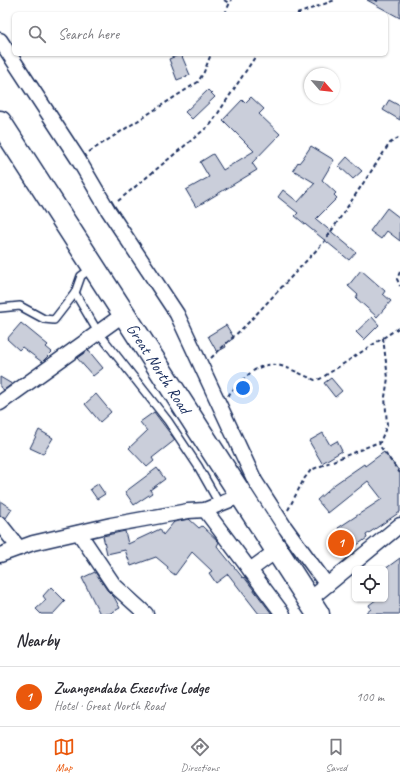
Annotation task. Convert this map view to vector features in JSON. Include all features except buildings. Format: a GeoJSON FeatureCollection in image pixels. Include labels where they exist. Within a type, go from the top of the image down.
{"type":"FeatureCollection","features":[{"type":"Feature","properties":{"kind":"highway","name":"Great North Road"},"geometry":{"type":"LineString","coordinates":[[0,122],[124,314],[177,416],[240,496],[313,607]]}},
{"type":"Feature","properties":{"kind":"street"},"geometry":{"type":"LineString","coordinates":[[0,40],[78,158],[108,210],[177,314],[221,412],[255,482],[284,526],[327,585]]}},
{"type":"Feature","properties":{"kind":"street"},"geometry":{"type":"LineString","coordinates":[[0,403],[124,314]]}},
{"type":"Feature","properties":{"kind":"street"},"geometry":{"type":"LineString","coordinates":[[0,555],[19,548],[79,533],[188,511],[206,510],[240,496]]}},
{"type":"Feature","properties":{"kind":"street"},"geometry":{"type":"LineString","coordinates":[[206,510],[283,614]]}},
{"type":"Feature","properties":{"kind":"street"},"geometry":{"type":"LineString","coordinates":[[0,524],[19,548]]}},
{"type":"Feature","properties":{"kind":"street"},"geometry":{"type":"LineString","coordinates":[[313,607],[327,585],[400,524]]}},
{"type":"Feature","properties":{"kind":"street"},"geometry":{"type":"LineString","coordinates":[[79,533],[114,585],[146,614]]}},
{"type":"Feature","properties":{"kind":"street"},"geometry":{"type":"LineString","coordinates":[[250,570],[276,551]]}},
{"type":"Feature","properties":{"kind":"lane"},"geometry":{"type":"LineString","coordinates":[[0,308],[20,306],[49,321],[54,320],[76,293],[81,276],[94,266]]}},
{"type":"Feature","properties":{"kind":"lane"},"geometry":{"type":"LineString","coordinates":[[76,293],[98,332],[177,416],[198,466],[220,505]]}},
{"type":"Feature","properties":{"kind":"path"},"geometry":{"type":"LineString","coordinates":[[224,0],[229,3]]}},
{"type":"Feature","properties":{"kind":"path"},"geometry":{"type":"LineString","coordinates":[[226,12],[231,0]]}},
{"type":"Feature","properties":{"kind":"path"},"geometry":{"type":"LineString","coordinates":[[302,12],[335,0]]}},
{"type":"Feature","properties":{"kind":"path"},"geometry":{"type":"LineString","coordinates":[[78,158],[198,82],[210,56]]}},
{"type":"Feature","properties":{"kind":"path"},"geometry":{"type":"LineString","coordinates":[[108,210],[211,124],[257,56]]}},
{"type":"Feature","properties":{"kind":"path"},"geometry":{"type":"LineString","coordinates":[[201,367],[248,323],[324,242],[390,143],[400,137]]}},
{"type":"Feature","properties":{"kind":"path"},"geometry":{"type":"LineString","coordinates":[[400,272],[397,279],[400,286]]}},
{"type":"Feature","properties":{"kind":"path"},"geometry":{"type":"LineString","coordinates":[[221,412],[230,394],[255,368],[262,365],[275,364],[315,380],[320,379],[400,327]]}},
{"type":"Feature","properties":{"kind":"path"},"geometry":{"type":"LineString","coordinates":[[384,338],[388,378],[385,397],[387,421],[386,429],[379,447],[400,473]]}},
{"type":"Feature","properties":{"kind":"path"},"geometry":{"type":"LineString","coordinates":[[284,526],[286,512],[304,480],[312,470],[380,442]]}},
{"type":"Feature","properties":{"kind":"place","name":"Zwangendaba Executive Lodge"},"geometry":{"type":"Point","coordinates":[341,543]}}]}
